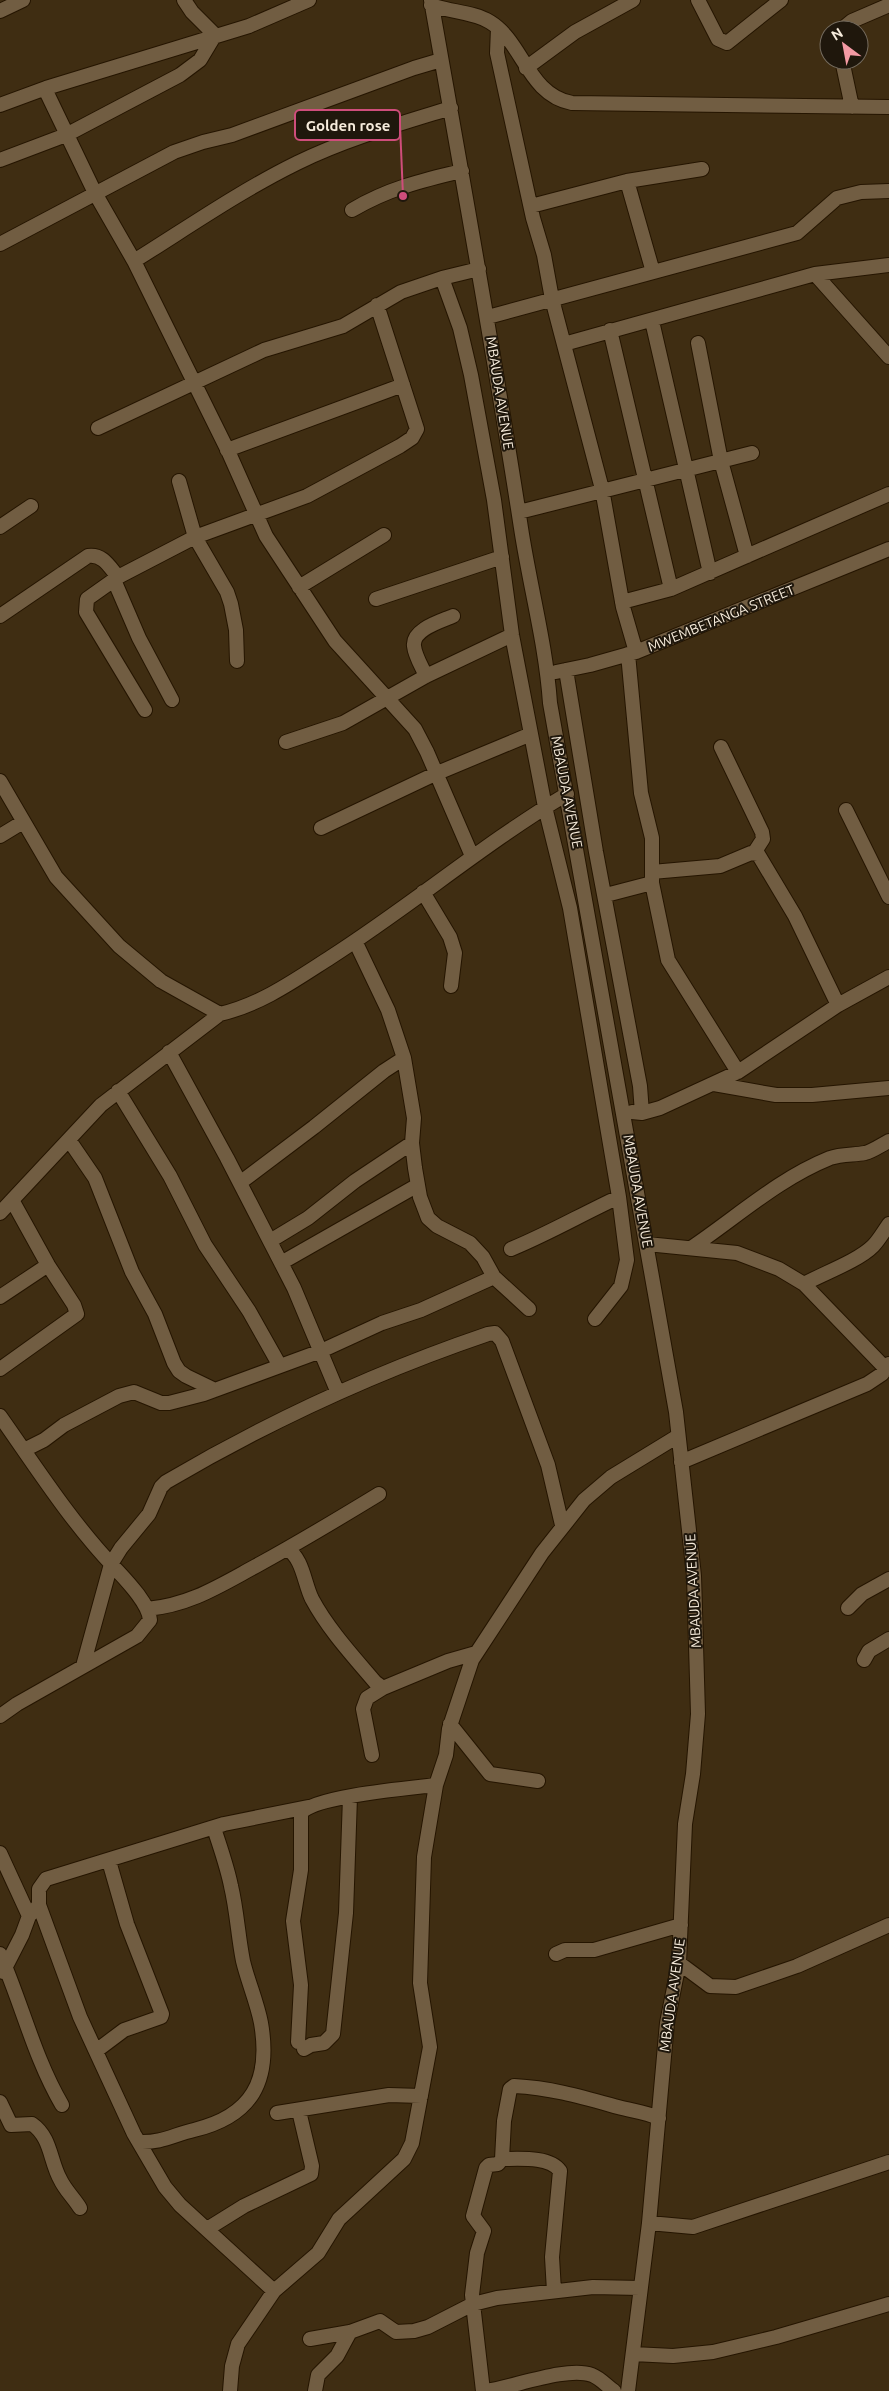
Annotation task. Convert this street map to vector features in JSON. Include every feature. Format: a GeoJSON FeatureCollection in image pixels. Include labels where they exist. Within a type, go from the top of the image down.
{"type":"FeatureCollection","features":[{"type":"Feature","properties":{"kind":"street"},"geometry":{"type":"LineString","coordinates":[[0,11],[23,0]]}},
{"type":"Feature","properties":{"kind":"street"},"geometry":{"type":"LineString","coordinates":[[184,0],[192,12],[215,35]]}},
{"type":"Feature","properties":{"kind":"street"},"geometry":{"type":"LineString","coordinates":[[0,105],[44,89],[275,16],[309,0]]}},
{"type":"Feature","properties":{"kind":"street"},"geometry":{"type":"LineString","coordinates":[[526,68],[575,32],[633,0]]}},
{"type":"Feature","properties":{"kind":"street"},"geometry":{"type":"LineString","coordinates":[[698,0],[718,39],[727,43],[781,0]]}},
{"type":"Feature","properties":{"kind":"street"},"geometry":{"type":"LineString","coordinates":[[431,2],[453,12],[480,18],[498,28],[526,68],[553,97],[572,103],[889,107]]}},
{"type":"Feature","properties":{"kind":"street","name":"MBAUDA AVENUE"},"geometry":{"type":"LineString","coordinates":[[431,2],[488,317],[530,587],[548,673],[550,703],[647,1244],[678,1436],[694,1576],[698,1714],[693,1774],[685,1824],[679,1963],[668,2023],[649,2223],[628,2391]]}},
{"type":"Feature","properties":{"kind":"street"},"geometry":{"type":"LineString","coordinates":[[854,20],[889,5]]}},
{"type":"Feature","properties":{"kind":"street"},"geometry":{"type":"LineString","coordinates":[[498,28],[497,53],[531,206],[544,255],[552,299],[602,489],[632,653],[641,793],[652,838],[652,878],[668,960],[738,1072]]}},
{"type":"Feature","properties":{"kind":"street"},"geometry":{"type":"LineString","coordinates":[[0,160],[66,135],[180,75],[200,60],[215,35]]}},
{"type":"Feature","properties":{"kind":"street"},"geometry":{"type":"LineString","coordinates":[[0,244],[174,152],[232,135],[414,68],[441,60]]}},
{"type":"Feature","properties":{"kind":"street"},"geometry":{"type":"LineString","coordinates":[[844,70],[852,107]]}},
{"type":"Feature","properties":{"kind":"street"},"geometry":{"type":"LineString","coordinates":[[44,89],[95,193],[134,262],[280,559],[335,641],[415,729],[427,752],[472,856]]}},
{"type":"Feature","properties":{"kind":"street"},"geometry":{"type":"LineString","coordinates":[[134,262],[212,212],[296,164],[386,128],[451,108]]}},
{"type":"Feature","properties":{"kind":"street"},"geometry":{"type":"LineString","coordinates":[[531,206],[627,180],[702,169]]}},
{"type":"Feature","properties":{"kind":"street"},"geometry":{"type":"LineString","coordinates":[[352,210],[375,196],[414,182],[462,171]]}},
{"type":"Feature","properties":{"kind":"street"},"geometry":{"type":"LineString","coordinates":[[627,180],[653,272]]}},
{"type":"Feature","properties":{"kind":"street"},"geometry":{"type":"LineString","coordinates":[[488,317],[797,233],[837,198],[861,192],[889,191]]}},
{"type":"Feature","properties":{"kind":"street"},"geometry":{"type":"LineString","coordinates":[[564,344],[815,274],[889,265]]}},
{"type":"Feature","properties":{"kind":"street"},"geometry":{"type":"LineString","coordinates":[[98,428],[281,344],[343,326],[401,292],[442,278],[479,269]]}},
{"type":"Feature","properties":{"kind":"street"},"geometry":{"type":"LineString","coordinates":[[815,274],[889,357]]}},
{"type":"Feature","properties":{"kind":"street"},"geometry":{"type":"LineString","coordinates":[[442,278],[460,328],[471,375],[502,557],[512,635],[545,807],[570,908],[619,1198],[627,1260],[621,1286],[595,1319]]}},
{"type":"Feature","properties":{"kind":"street"},"geometry":{"type":"LineString","coordinates":[[144,710],[85,607],[90,596],[116,578],[195,537],[257,515],[328,486],[412,438],[416,429],[377,305]]}},
{"type":"Feature","properties":{"kind":"street"},"geometry":{"type":"LineString","coordinates":[[652,321],[688,469],[710,573]]}},
{"type":"Feature","properties":{"kind":"street"},"geometry":{"type":"LineString","coordinates":[[610,330],[671,589]]}},
{"type":"Feature","properties":{"kind":"street"},"geometry":{"type":"LineString","coordinates":[[698,343],[721,461],[747,556]]}},
{"type":"Feature","properties":{"kind":"street"},"geometry":{"type":"LineString","coordinates":[[227,450],[403,385]]}},
{"type":"Feature","properties":{"kind":"street"},"geometry":{"type":"LineString","coordinates":[[519,512],[602,489],[752,453]]}},
{"type":"Feature","properties":{"kind":"street"},"geometry":{"type":"LineString","coordinates":[[179,481],[195,537],[227,592],[231,604],[236,630],[237,661]]}},
{"type":"Feature","properties":{"kind":"street"},"geometry":{"type":"LineString","coordinates":[[622,602],[671,589],[889,494]]}},
{"type":"Feature","properties":{"kind":"street"},"geometry":{"type":"LineString","coordinates":[[0,527],[31,506]]}},
{"type":"Feature","properties":{"kind":"street"},"geometry":{"type":"LineString","coordinates":[[299,587],[384,535]]}},
{"type":"Feature","properties":{"kind":"street","name":"MWEMBETANGA STREET"},"geometry":{"type":"LineString","coordinates":[[548,673],[632,653],[887,554]]}},
{"type":"Feature","properties":{"kind":"street"},"geometry":{"type":"LineString","coordinates":[[0,616],[88,556],[102,557],[116,578],[139,638],[172,700]]}},
{"type":"Feature","properties":{"kind":"street"},"geometry":{"type":"LineString","coordinates":[[376,599],[502,557]]}},
{"type":"Feature","properties":{"kind":"street"},"geometry":{"type":"LineString","coordinates":[[426,676],[414,645],[416,637],[425,629],[453,616]]}},
{"type":"Feature","properties":{"kind":"street"},"geometry":{"type":"LineString","coordinates":[[286,742],[343,723],[426,676],[512,635]]}},
{"type":"Feature","properties":{"kind":"street"},"geometry":{"type":"LineString","coordinates":[[566,670],[640,1086],[642,1113]]}},
{"type":"Feature","properties":{"kind":"street"},"geometry":{"type":"LineString","coordinates":[[321,828],[435,774],[531,734]]}},
{"type":"Feature","properties":{"kind":"street"},"geometry":{"type":"LineString","coordinates":[[606,895],[652,878],[720,866],[754,852],[763,839],[762,832],[721,746]]}},
{"type":"Feature","properties":{"kind":"street"},"geometry":{"type":"LineString","coordinates":[[0,781],[56,877],[119,946],[161,981],[220,1014]]}},
{"type":"Feature","properties":{"kind":"street"},"geometry":{"type":"LineString","coordinates":[[0,1213],[118,1091],[220,1014],[254,1003],[281,990],[355,941],[472,856],[566,794]]}},
{"type":"Feature","properties":{"kind":"street"},"geometry":{"type":"LineString","coordinates":[[846,810],[889,897]]}},
{"type":"Feature","properties":{"kind":"street"},"geometry":{"type":"LineString","coordinates":[[0,836],[23,822]]}},
{"type":"Feature","properties":{"kind":"street"},"geometry":{"type":"LineString","coordinates":[[754,852],[763,861],[795,916],[838,1005]]}},
{"type":"Feature","properties":{"kind":"street"},"geometry":{"type":"LineString","coordinates":[[423,892],[450,938],[455,953],[451,986]]}},
{"type":"Feature","properties":{"kind":"street"},"geometry":{"type":"LineString","coordinates":[[355,941],[388,1010],[404,1058],[414,1118],[412,1143],[418,1185],[420,1197],[428,1218],[437,1226],[470,1243],[483,1257],[494,1277],[529,1309]]}},
{"type":"Feature","properties":{"kind":"street"},"geometry":{"type":"LineString","coordinates":[[624,1112],[642,1113],[667,1105],[738,1072],[838,1005],[889,977]]}},
{"type":"Feature","properties":{"kind":"street"},"geometry":{"type":"LineString","coordinates":[[169,1052],[240,1182],[281,1263],[338,1393]]}},
{"type":"Feature","properties":{"kind":"street"},"geometry":{"type":"LineString","coordinates":[[240,1182],[314,1127],[384,1071],[404,1058]]}},
{"type":"Feature","properties":{"kind":"street"},"geometry":{"type":"LineString","coordinates":[[714,1084],[776,1095],[812,1095],[889,1088]]}},
{"type":"Feature","properties":{"kind":"street"},"geometry":{"type":"LineString","coordinates":[[118,1091],[170,1176],[205,1245],[249,1311],[280,1366]]}},
{"type":"Feature","properties":{"kind":"street"},"geometry":{"type":"LineString","coordinates":[[69,1140],[95,1178],[132,1272],[155,1314],[174,1363],[179,1371],[186,1376],[215,1390]]}},
{"type":"Feature","properties":{"kind":"street"},"geometry":{"type":"LineString","coordinates":[[691,1248],[721,1228],[751,1203],[792,1177],[832,1158],[866,1152],[889,1141]]}},
{"type":"Feature","properties":{"kind":"street"},"geometry":{"type":"LineString","coordinates":[[270,1241],[308,1218],[355,1181],[412,1143]]}},
{"type":"Feature","properties":{"kind":"street"},"geometry":{"type":"LineString","coordinates":[[281,1263],[418,1185]]}},
{"type":"Feature","properties":{"kind":"street"},"geometry":{"type":"LineString","coordinates":[[511,1249],[544,1236],[584,1214],[619,1198]]}},
{"type":"Feature","properties":{"kind":"street"},"geometry":{"type":"LineString","coordinates":[[0,1369],[77,1314],[74,1305],[48,1265],[12,1200]]}},
{"type":"Feature","properties":{"kind":"street"},"geometry":{"type":"LineString","coordinates":[[804,1284],[858,1259],[874,1246],[889,1224]]}},
{"type":"Feature","properties":{"kind":"street"},"geometry":{"type":"LineString","coordinates":[[647,1244],[737,1253],[779,1269],[804,1284],[887,1367],[867,1384],[681,1462]]}},
{"type":"Feature","properties":{"kind":"street"},"geometry":{"type":"LineString","coordinates":[[0,1297],[48,1265]]}},
{"type":"Feature","properties":{"kind":"street"},"geometry":{"type":"LineString","coordinates":[[24,1450],[36,1445],[64,1425],[131,1392],[169,1403],[215,1390],[321,1351],[382,1323],[420,1310],[494,1277]]}},
{"type":"Feature","properties":{"kind":"street"},"geometry":{"type":"LineString","coordinates":[[83,1666],[112,1564],[121,1548],[149,1514],[161,1487],[166,1482],[252,1433],[338,1393],[488,1334],[494,1333],[498,1335],[548,1465],[562,1525]]}},
{"type":"Feature","properties":{"kind":"street"},"geometry":{"type":"LineString","coordinates":[[0,1416],[65,1506],[147,1608],[150,1620],[137,1636],[0,1716]]}},
{"type":"Feature","properties":{"kind":"street"},"geometry":{"type":"LineString","coordinates":[[230,2391],[232,2366],[238,2344],[274,2291],[312,2260],[344,2214],[404,2158],[412,2143],[430,2046],[420,1983],[423,1872],[436,1785],[446,1755],[450,1724],[472,1660],[562,1525],[584,1500],[611,1477],[678,1436]]}},
{"type":"Feature","properties":{"kind":"street"},"geometry":{"type":"LineString","coordinates":[[147,1608],[178,1604],[201,1596],[379,1494]]}},
{"type":"Feature","properties":{"kind":"street"},"geometry":{"type":"LineString","coordinates":[[286,1549],[294,1554],[313,1600],[325,1618],[375,1682],[382,1688]]}},
{"type":"Feature","properties":{"kind":"street"},"geometry":{"type":"LineString","coordinates":[[848,1608],[862,1594],[889,1579]]}},
{"type":"Feature","properties":{"kind":"street"},"geometry":{"type":"LineString","coordinates":[[864,1660],[869,1651],[889,1639]]}},
{"type":"Feature","properties":{"kind":"street"},"geometry":{"type":"LineString","coordinates":[[372,1755],[364,1722],[364,1704],[371,1694],[448,1662],[476,1653]]}},
{"type":"Feature","properties":{"kind":"street"},"geometry":{"type":"LineString","coordinates":[[450,1724],[490,1774],[538,1781]]}},
{"type":"Feature","properties":{"kind":"street"},"geometry":{"type":"LineString","coordinates":[[274,2291],[173,2198],[139,2142],[96,2051],[61,1970],[39,1905],[39,1889],[46,1879],[214,1828],[350,1797],[436,1785]]}},
{"type":"Feature","properties":{"kind":"street"},"geometry":{"type":"LineString","coordinates":[[308,1806],[301,1813],[301,1870],[293,1921],[301,1985],[301,2045],[324,2043],[332,2034],[346,1913],[350,1797]]}},
{"type":"Feature","properties":{"kind":"street"},"geometry":{"type":"LineString","coordinates":[[139,2142],[160,2142],[204,2127],[239,2111],[254,2093],[258,2082],[262,2063],[261,2023],[244,1962],[232,1887],[214,1828]]}},
{"type":"Feature","properties":{"kind":"street"},"geometry":{"type":"LineString","coordinates":[[0,1853],[29,1916]]}},
{"type":"Feature","properties":{"kind":"street"},"geometry":{"type":"LineString","coordinates":[[96,2051],[124,2030],[161,2017],[162,2014],[127,1924],[109,1861]]}},
{"type":"Feature","properties":{"kind":"street"},"geometry":{"type":"LineString","coordinates":[[3,1972],[22,1935],[29,1916],[39,1905]]}},
{"type":"Feature","properties":{"kind":"street"},"geometry":{"type":"LineString","coordinates":[[556,1954],[565,1950],[594,1950],[681,1925]]}},
{"type":"Feature","properties":{"kind":"street"},"geometry":{"type":"LineString","coordinates":[[679,1963],[710,1986],[736,1987],[797,1966],[889,1925]]}},
{"type":"Feature","properties":{"kind":"street"},"geometry":{"type":"LineString","coordinates":[[0,1954],[3,1972],[18,1995],[32,2042],[62,2105]]}},
{"type":"Feature","properties":{"kind":"street"},"geometry":{"type":"LineString","coordinates":[[614,2391],[594,2376],[582,2373],[540,2377],[513,2386],[484,2391],[473,2304],[473,2272],[484,2231],[473,2216],[486,2168],[489,2165],[498,2164],[502,2159],[504,2121],[509,2092],[514,2086],[563,2091],[622,2108],[643,2111],[659,2118]]}},
{"type":"Feature","properties":{"kind":"street"},"geometry":{"type":"LineString","coordinates":[[277,2113],[298,2111],[351,2099],[389,2095],[421,2096]]}},
{"type":"Feature","properties":{"kind":"street"},"geometry":{"type":"LineString","coordinates":[[0,2102],[11,2125],[32,2124],[40,2130],[48,2144],[60,2180],[80,2208]]}},
{"type":"Feature","properties":{"kind":"street"},"geometry":{"type":"LineString","coordinates":[[207,2229],[244,2206],[311,2174],[312,2166],[298,2111]]}},
{"type":"Feature","properties":{"kind":"street"},"geometry":{"type":"LineString","coordinates":[[502,2159],[544,2162],[553,2164],[560,2171],[552,2257],[554,2291]]}},
{"type":"Feature","properties":{"kind":"street"},"geometry":{"type":"LineString","coordinates":[[649,2223],[693,2227],[889,2162]]}},
{"type":"Feature","properties":{"kind":"street"},"geometry":{"type":"LineString","coordinates":[[310,2339],[350,2332],[380,2321],[396,2332],[414,2332],[473,2304],[512,2296],[593,2287],[640,2288]]}},
{"type":"Feature","properties":{"kind":"street"},"geometry":{"type":"LineString","coordinates":[[633,2354],[673,2356],[713,2352],[776,2338],[889,2304]]}},
{"type":"Feature","properties":{"kind":"street"},"geometry":{"type":"LineString","coordinates":[[314,2391],[318,2376],[337,2356],[350,2332]]}},
{"type":"Feature","properties":{"kind":"place","name":"Golden rose"},"geometry":{"type":"Point","coordinates":[403,196]}}]}
